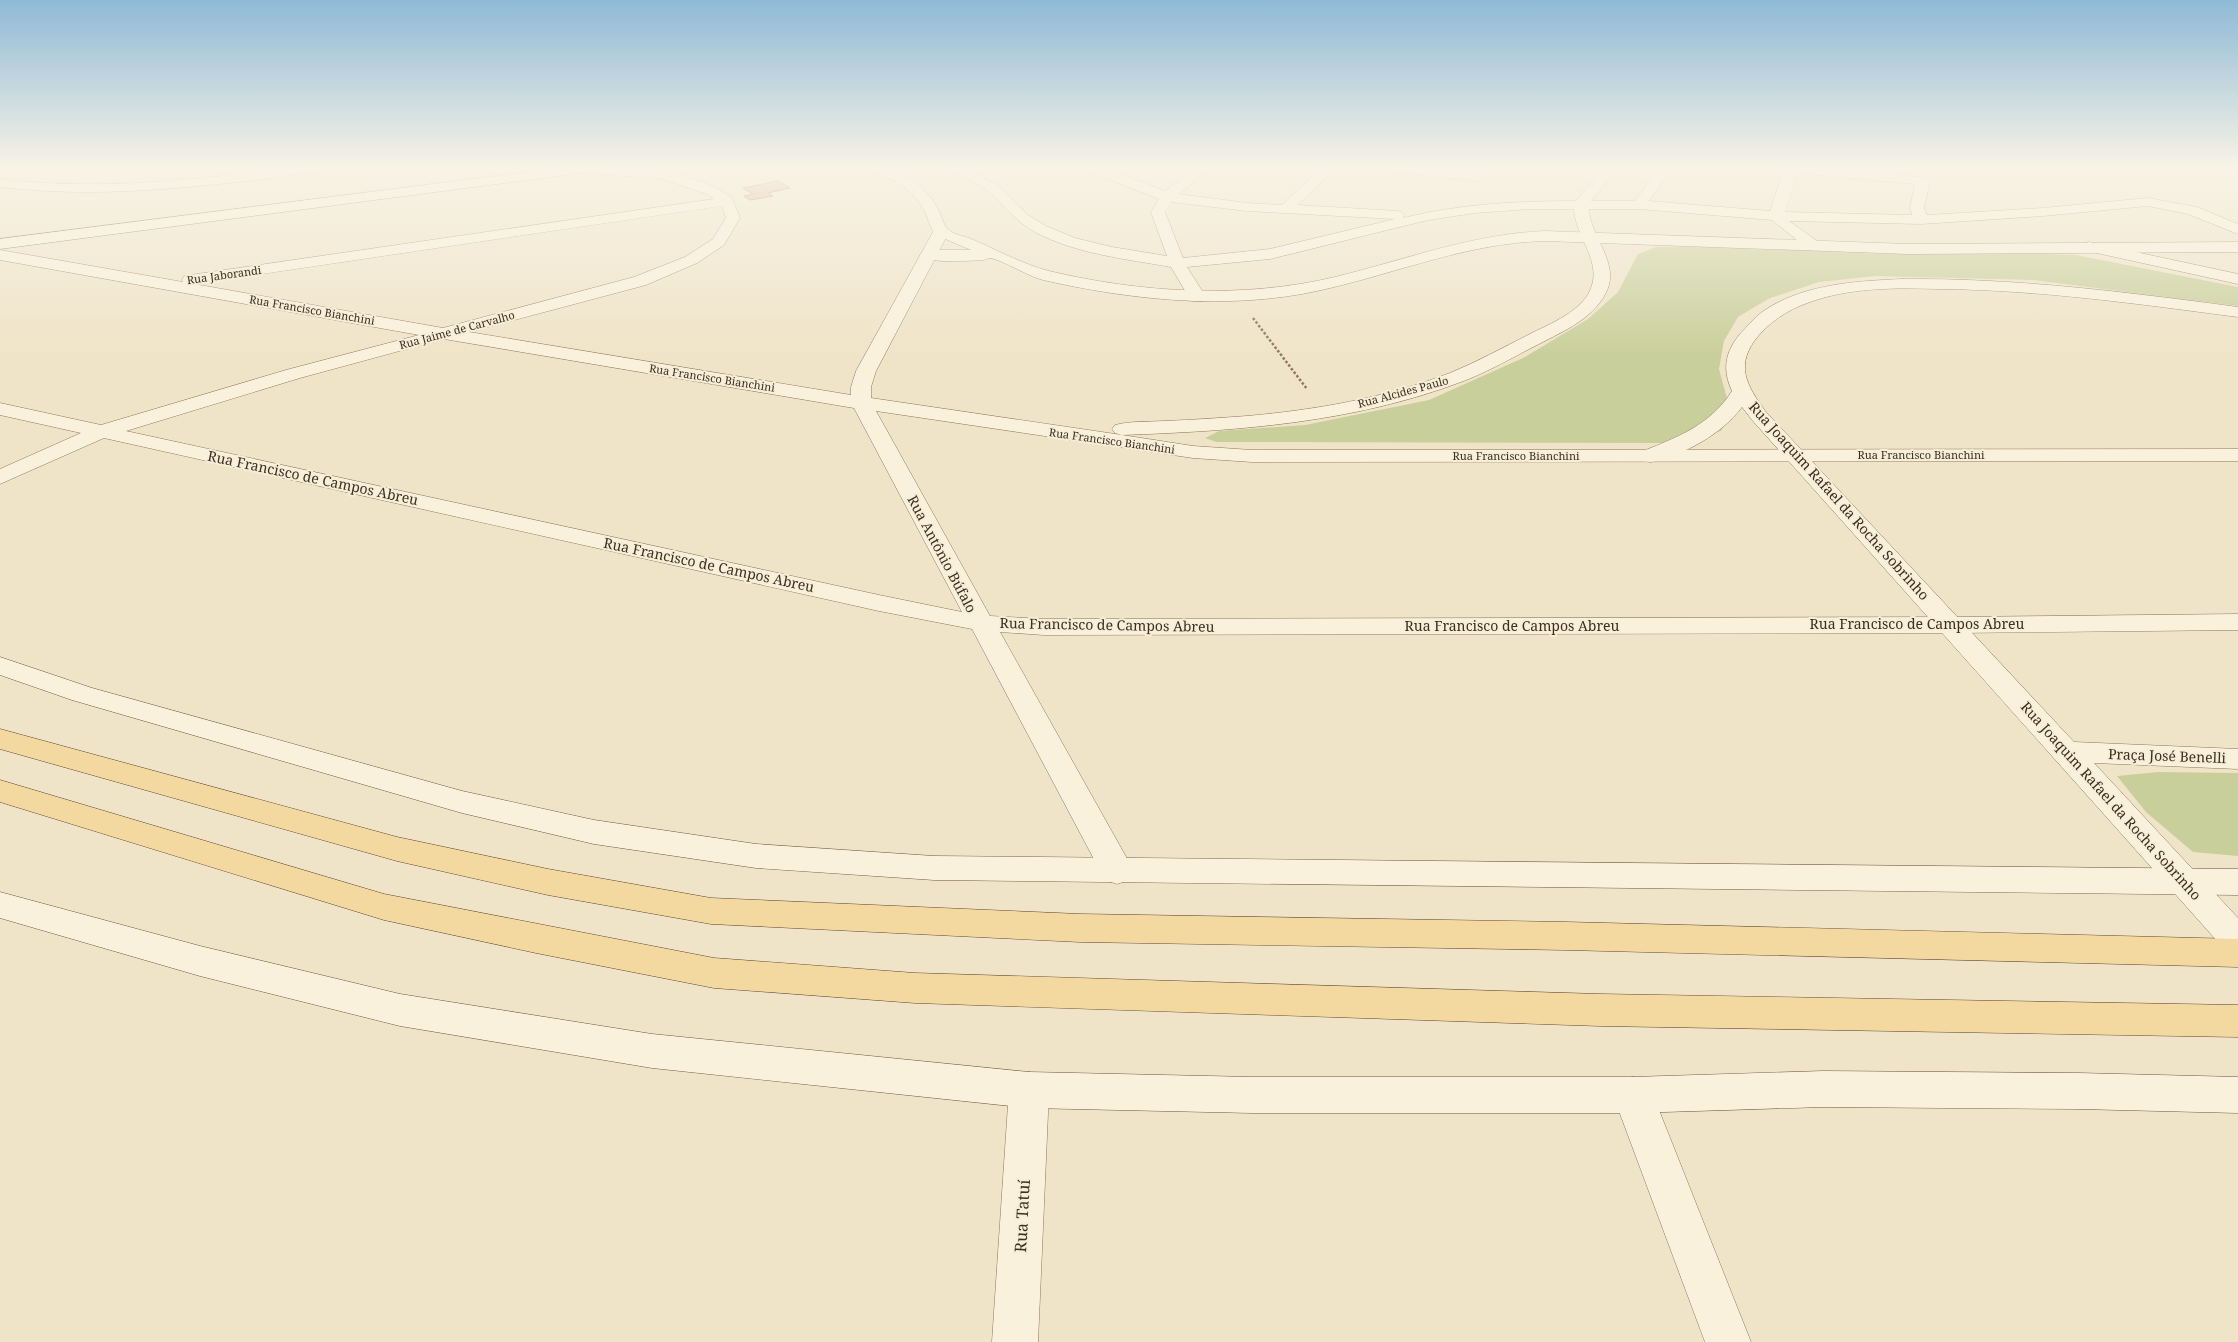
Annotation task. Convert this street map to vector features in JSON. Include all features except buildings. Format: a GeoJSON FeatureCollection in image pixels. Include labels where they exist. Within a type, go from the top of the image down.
{"type":"FeatureCollection","features":[{"type":"Feature","properties":{"kind":"main road"},"geometry":{"type":"LineString","coordinates":[[0,739],[397,849],[548,882],[711,911],[1080,928],[1566,936],[2238,953]]}},
{"type":"Feature","properties":{"kind":"main road"},"geometry":{"type":"LineString","coordinates":[[0,791],[384,907],[536,939],[714,973],[915,988],[1590,1009],[2238,1021]]}},
{"type":"Feature","properties":{"kind":"street"},"geometry":{"type":"LineString","coordinates":[[0,244],[106,231]]}},
{"type":"Feature","properties":{"kind":"street","name":"Rua Jaborandi"},"geometry":{"type":"LineString","coordinates":[[166,284],[527,231]]}},
{"type":"Feature","properties":{"kind":"street","name":"Rua Jaime de Carvalho"},"geometry":{"type":"LineString","coordinates":[[0,477],[100,432],[440,333],[640,281],[691,260],[719,242],[728,231]]}},
{"type":"Feature","properties":{"kind":"street"},"geometry":{"type":"LineString","coordinates":[[1045,231],[1070,241],[1111,252],[1177,263],[1290,250],[1369,231]]}},
{"type":"Feature","properties":{"kind":"street"},"geometry":{"type":"LineString","coordinates":[[1165,231],[1177,263],[1197,297]]}},
{"type":"Feature","properties":{"kind":"street","name":"Rua Alcides Paulo"},"geometry":{"type":"LineString","coordinates":[[1045,432],[1157,428],[1302,416],[1388,398],[1454,378],[1560,325],[1588,306],[1600,287],[1600,262],[1587,231]]}},
{"type":"Feature","properties":{"kind":"street"},"geometry":{"type":"LineString","coordinates":[[1795,231],[1814,246]]}},
{"type":"Feature","properties":{"kind":"street"},"geometry":{"type":"LineString","coordinates":[[861,403],[861,387],[866,371],[941,232],[1043,275],[1113,289],[1197,297],[1236,296],[1335,282],[1488,241],[1545,236],[1908,249],[2238,246]]}},
{"type":"Feature","properties":{"kind":"street"},"geometry":{"type":"LineString","coordinates":[[30,260],[30,254],[33,250],[72,235]]}},
{"type":"Feature","properties":{"kind":"street"},"geometry":{"type":"LineString","coordinates":[[2089,248],[2238,279]]}},
{"type":"Feature","properties":{"kind":"street","name":"Rua Francisco Bianchini"},"geometry":{"type":"LineString","coordinates":[[0,254],[440,333],[861,403],[1045,432],[1193,452],[1252,456],[2238,455]]}},
{"type":"Feature","properties":{"kind":"street"},"geometry":{"type":"LineString","coordinates":[[928,255],[993,255]]}},
{"type":"Feature","properties":{"kind":"street","name":"Rua Joaquim Rafael da Rocha Sobrinho"},"geometry":{"type":"LineString","coordinates":[[2238,312],[2122,296],[1986,284],[1880,284],[1839,289],[1798,301],[1767,316],[1740,343],[1734,372],[1741,392],[1760,416],[2238,941]]}},
{"type":"Feature","properties":{"kind":"street"},"geometry":{"type":"LineString","coordinates":[[1651,456],[1697,435],[1721,420],[1733,406],[1741,392]]}},
{"type":"Feature","properties":{"kind":"street","name":"Rua Antônio Búfalo"},"geometry":{"type":"LineString","coordinates":[[861,403],[1117,871]]}},
{"type":"Feature","properties":{"kind":"street","name":"Rua Francisco de Campos Abreu"},"geometry":{"type":"LineString","coordinates":[[0,409],[879,603],[980,623],[1044,627],[1951,625],[2238,622]]}},
{"type":"Feature","properties":{"kind":"street"},"geometry":{"type":"LineString","coordinates":[[0,666],[82,694],[452,799],[594,832],[756,856],[934,868],[2238,882]]}},
{"type":"Feature","properties":{"kind":"street","name":"Praça José Benelli"},"geometry":{"type":"LineString","coordinates":[[2066,752],[2238,759]]}},
{"type":"Feature","properties":{"kind":"street"},"geometry":{"type":"LineString","coordinates":[[0,905],[200,961],[400,1010],[652,1050],[1029,1090],[1252,1094],[1633,1095],[1824,1089],[2079,1091],[2238,1095]]}},
{"type":"Feature","properties":{"kind":"street","name":"Rua Tatuí"},"geometry":{"type":"LineString","coordinates":[[1015,1342],[1029,1090]]}},
{"type":"Feature","properties":{"kind":"street"},"geometry":{"type":"LineString","coordinates":[[1633,1095],[1728,1342]]}},
{"type":"Feature","properties":{"kind":"path"},"geometry":{"type":"LineString","coordinates":[[1236,296],[1324,412]]}},
{"type":"Feature","properties":{"kind":"green space"},"geometry":{"type":"Polygon","coordinates":[[[1699,246],[1885,254],[2002,253],[2076,255],[2238,287],[2238,306],[2033,280],[1876,276],[1819,282],[1770,298],[1738,317],[1724,341],[1719,369],[1731,413],[1721,431],[1671,443],[1216,442],[1205,438],[1219,431],[1305,425],[1429,400],[1523,358],[1588,319],[1618,292],[1638,254],[1656,247],[1699,246]]]}},
{"type":"Feature","properties":{"kind":"green space"},"geometry":{"type":"Polygon","coordinates":[[[2158,772],[2238,773],[2238,856],[2193,852],[2146,812],[2117,776],[2158,772]]]}}]}
